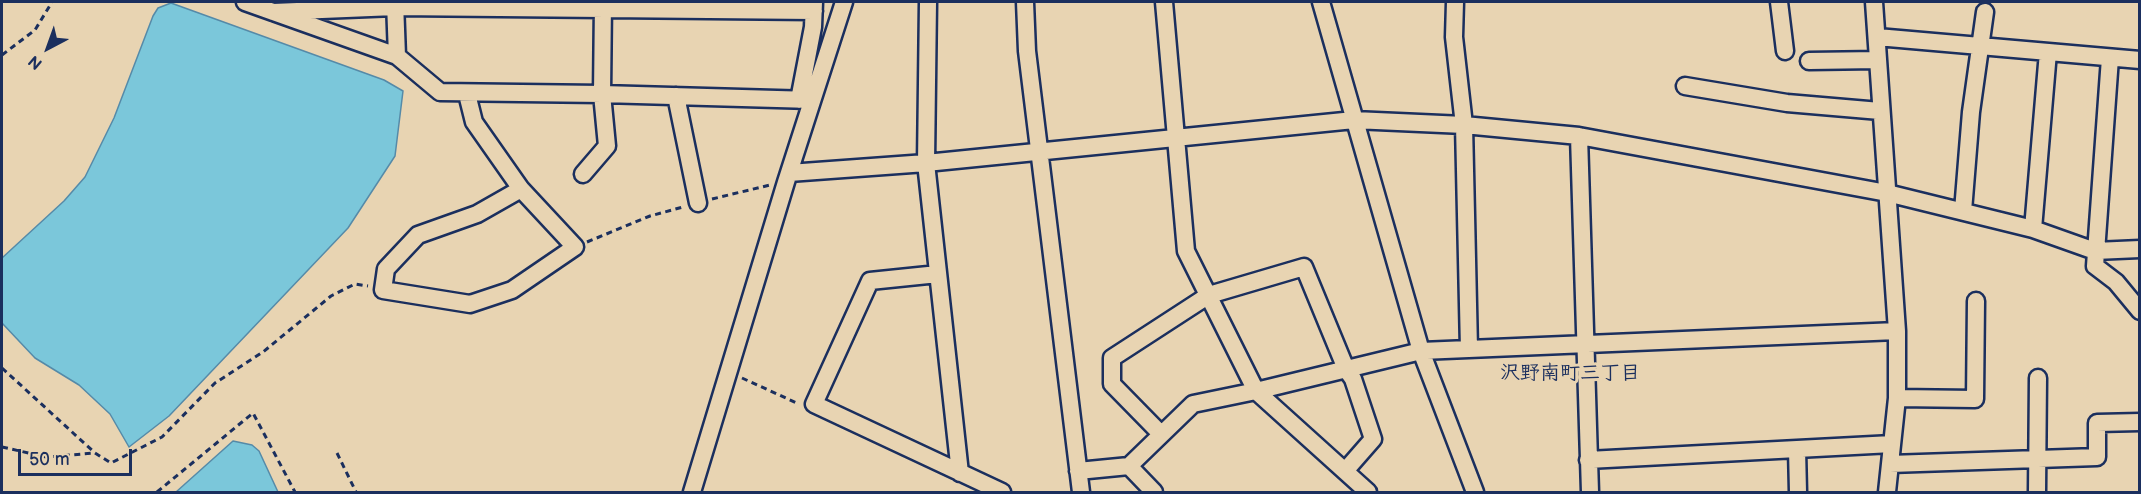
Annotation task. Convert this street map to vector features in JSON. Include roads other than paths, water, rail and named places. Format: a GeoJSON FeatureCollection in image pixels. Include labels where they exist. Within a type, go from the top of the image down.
{"type":"FeatureCollection","features":[{"type":"Feature","properties":{"kind":"street"},"geometry":{"type":"LineString","coordinates":[[245,2],[397,56],[440,92],[806,100]]}},
{"type":"Feature","properties":{"kind":"street"},"geometry":{"type":"LineString","coordinates":[[806,100],[844,2]]}},
{"type":"Feature","properties":{"kind":"street"},"geometry":{"type":"LineString","coordinates":[[928,2],[926,163],[960,473]]}},
{"type":"Feature","properties":{"kind":"street"},"geometry":{"type":"LineString","coordinates":[[1025,2],[1026,51],[1081,492]]}},
{"type":"Feature","properties":{"kind":"street"},"geometry":{"type":"LineString","coordinates":[[1164,2],[1186,251],[1256,391],[1368,492]]}},
{"type":"Feature","properties":{"kind":"street"},"geometry":{"type":"LineString","coordinates":[[1321,2],[1421,351],[1475,492]]}},
{"type":"Feature","properties":{"kind":"street"},"geometry":{"type":"LineString","coordinates":[[1455,2],[1454,38],[1464,125],[1469,349]]}},
{"type":"Feature","properties":{"kind":"street"},"geometry":{"type":"LineString","coordinates":[[1779,2],[1785,51]]}},
{"type":"Feature","properties":{"kind":"street"},"geometry":{"type":"LineString","coordinates":[[1874,2],[1897,331],[1897,398],[1887,492]]}},
{"type":"Feature","properties":{"kind":"street"},"geometry":{"type":"LineString","coordinates":[[273,12],[395,4],[814,6],[806,100],[788,177],[692,492]]}},
{"type":"Feature","properties":{"kind":"street"},"geometry":{"type":"LineString","coordinates":[[395,4],[397,56]]}},
{"type":"Feature","properties":{"kind":"street"},"geometry":{"type":"LineString","coordinates":[[583,174],[607,147],[602,94],[603,5]]}},
{"type":"Feature","properties":{"kind":"street"},"geometry":{"type":"LineString","coordinates":[[1963,211],[1971,112],[1985,12]]}},
{"type":"Feature","properties":{"kind":"street"},"geometry":{"type":"LineString","coordinates":[[1877,38],[2139,60]]}},
{"type":"Feature","properties":{"kind":"street"},"geometry":{"type":"LineString","coordinates":[[2032,229],[2048,52]]}},
{"type":"Feature","properties":{"kind":"street"},"geometry":{"type":"LineString","coordinates":[[2110,58],[2095,266],[2116,282],[2139,311]]}},
{"type":"Feature","properties":{"kind":"street"},"geometry":{"type":"LineString","coordinates":[[1809,61],[1878,60]]}},
{"type":"Feature","properties":{"kind":"street"},"geometry":{"type":"LineString","coordinates":[[1685,86],[1787,103],[1880,111]]}},
{"type":"Feature","properties":{"kind":"street"},"geometry":{"type":"LineString","coordinates":[[467,94],[474,122],[521,189],[574,247],[512,290],[470,304],[383,290],[386,269],[418,235],[477,214],[521,189]]}},
{"type":"Feature","properties":{"kind":"street"},"geometry":{"type":"LineString","coordinates":[[676,96],[698,203]]}},
{"type":"Feature","properties":{"kind":"street"},"geometry":{"type":"LineString","coordinates":[[788,177],[1354,120],[1464,125],[1579,136],[1887,193],[2032,229],[2095,251],[2139,249]]}},
{"type":"Feature","properties":{"kind":"street"},"geometry":{"type":"LineString","coordinates":[[1579,136],[1590,492]]}},
{"type":"Feature","properties":{"kind":"street"},"geometry":{"type":"LineString","coordinates":[[1161,434],[1112,384],[1112,358],[1209,295],[1305,267],[1346,369],[1353,379],[1373,439],[1345,471]]}},
{"type":"Feature","properties":{"kind":"street"},"geometry":{"type":"LineString","coordinates":[[938,274],[870,281],[814,404],[1002,492]]}},
{"type":"Feature","properties":{"kind":"street"},"geometry":{"type":"LineString","coordinates":[[1897,398],[1975,399],[1976,301]]}},
{"type":"Feature","properties":{"kind":"street"},"geometry":{"type":"LineString","coordinates":[[1078,471],[1129,466],[1193,404],[1421,351],[1897,331]]}},
{"type":"Feature","properties":{"kind":"street"},"geometry":{"type":"LineString","coordinates":[[2037,492],[2038,378]]}},
{"type":"Feature","properties":{"kind":"street"},"geometry":{"type":"LineString","coordinates":[[1890,464],[2097,457],[2097,423],[2139,422]]}},
{"type":"Feature","properties":{"kind":"street"},"geometry":{"type":"LineString","coordinates":[[1588,459],[1892,444]]}},
{"type":"Feature","properties":{"kind":"street"},"geometry":{"type":"LineString","coordinates":[[1797,449],[1798,492]]}},
{"type":"Feature","properties":{"kind":"street"},"geometry":{"type":"LineString","coordinates":[[1129,466],[1154,492]]}},
{"type":"Feature","properties":{"kind":"water"},"geometry":{"type":"Polygon","coordinates":[[[171,3],[384,80],[403,91],[395,156],[348,228],[169,416],[129,447],[110,414],[79,385],[35,358],[2,323],[2,258],[64,201],[85,177],[114,118],[153,16],[158,8],[171,3]]]}},
{"type":"Feature","properties":{"kind":"water"},"geometry":{"type":"Polygon","coordinates":[[[233,441],[252,445],[259,451],[278,492],[176,492],[233,441]]]}},
{"type":"Feature","properties":{"kind":"district","name":"沢野南町三丁目"},"geometry":{"type":"Point","coordinates":[1570,374]}}]}
